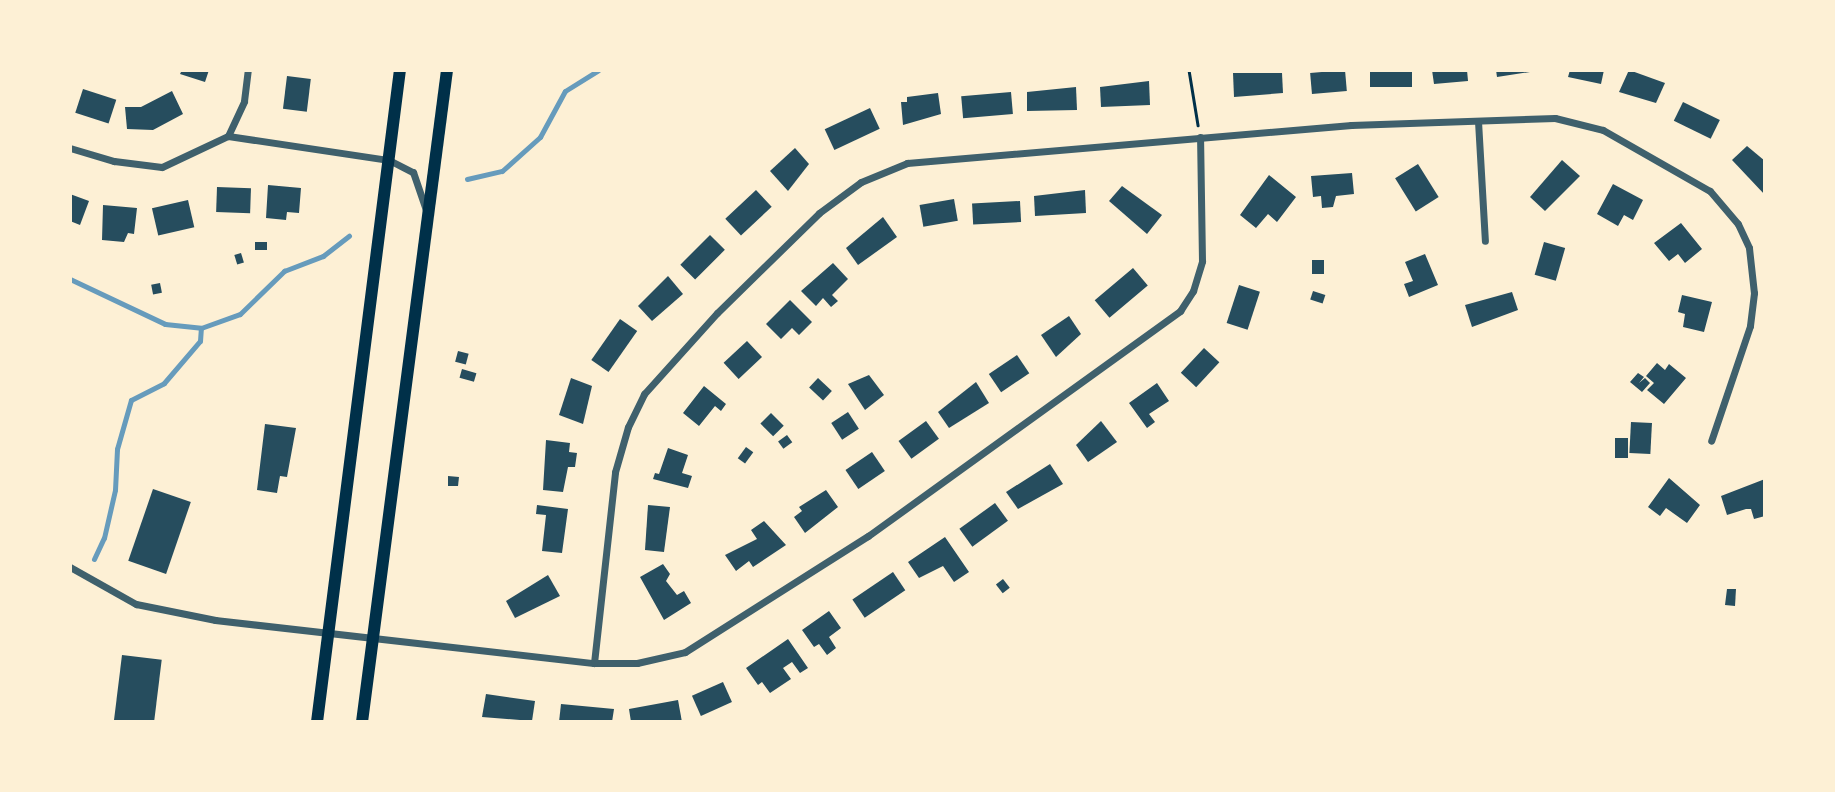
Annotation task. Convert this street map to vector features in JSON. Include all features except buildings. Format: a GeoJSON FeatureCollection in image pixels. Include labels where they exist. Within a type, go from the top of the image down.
{"type":"FeatureCollection","features":[{"type":"Feature","properties":{"kind":"main road"},"geometry":{"type":"LineString","coordinates":[[317,722],[400,70]]}},
{"type":"Feature","properties":{"kind":"main road"},"geometry":{"type":"LineString","coordinates":[[362,722],[447,70]]}},
{"type":"Feature","properties":{"kind":"street"},"geometry":{"type":"LineString","coordinates":[[228,136],[244,101],[248,70]]}},
{"type":"Feature","properties":{"kind":"street"},"geometry":{"type":"LineString","coordinates":[[594,663],[615,472],[637,407],[657,377],[819,214],[861,182],[907,163],[1200,137],[1555,117],[1603,130],[1690,177],[1710,191],[1738,224],[1753,268],[1750,326],[1711,441]]}},
{"type":"Feature","properties":{"kind":"street"},"geometry":{"type":"LineString","coordinates":[[1478,121],[1485,241]]}},
{"type":"Feature","properties":{"kind":"street"},"geometry":{"type":"LineString","coordinates":[[70,148],[114,161],[162,167],[228,136],[388,160],[413,173],[428,217]]}},
{"type":"Feature","properties":{"kind":"street"},"geometry":{"type":"LineString","coordinates":[[70,567],[110,593],[163,612],[594,663],[660,660],[706,642],[868,536],[1173,318],[1190,298],[1202,261],[1200,137]]}},
{"type":"Feature","properties":{"kind":"path"},"geometry":{"type":"LineString","coordinates":[[1189,70],[1200,137]]}},
{"type":"Feature","properties":{"kind":"waterway"},"geometry":{"type":"LineString","coordinates":[[467,179],[502,171],[540,137],[565,91],[598,70]]}},
{"type":"Feature","properties":{"kind":"waterway"},"geometry":{"type":"LineString","coordinates":[[94,559],[104,538],[115,490],[117,449],[131,400],[164,383],[200,341],[201,328],[240,314],[284,271],[323,256],[349,236]]}},
{"type":"Feature","properties":{"kind":"waterway"},"geometry":{"type":"LineString","coordinates":[[70,279],[165,324],[201,328]]}}]}
